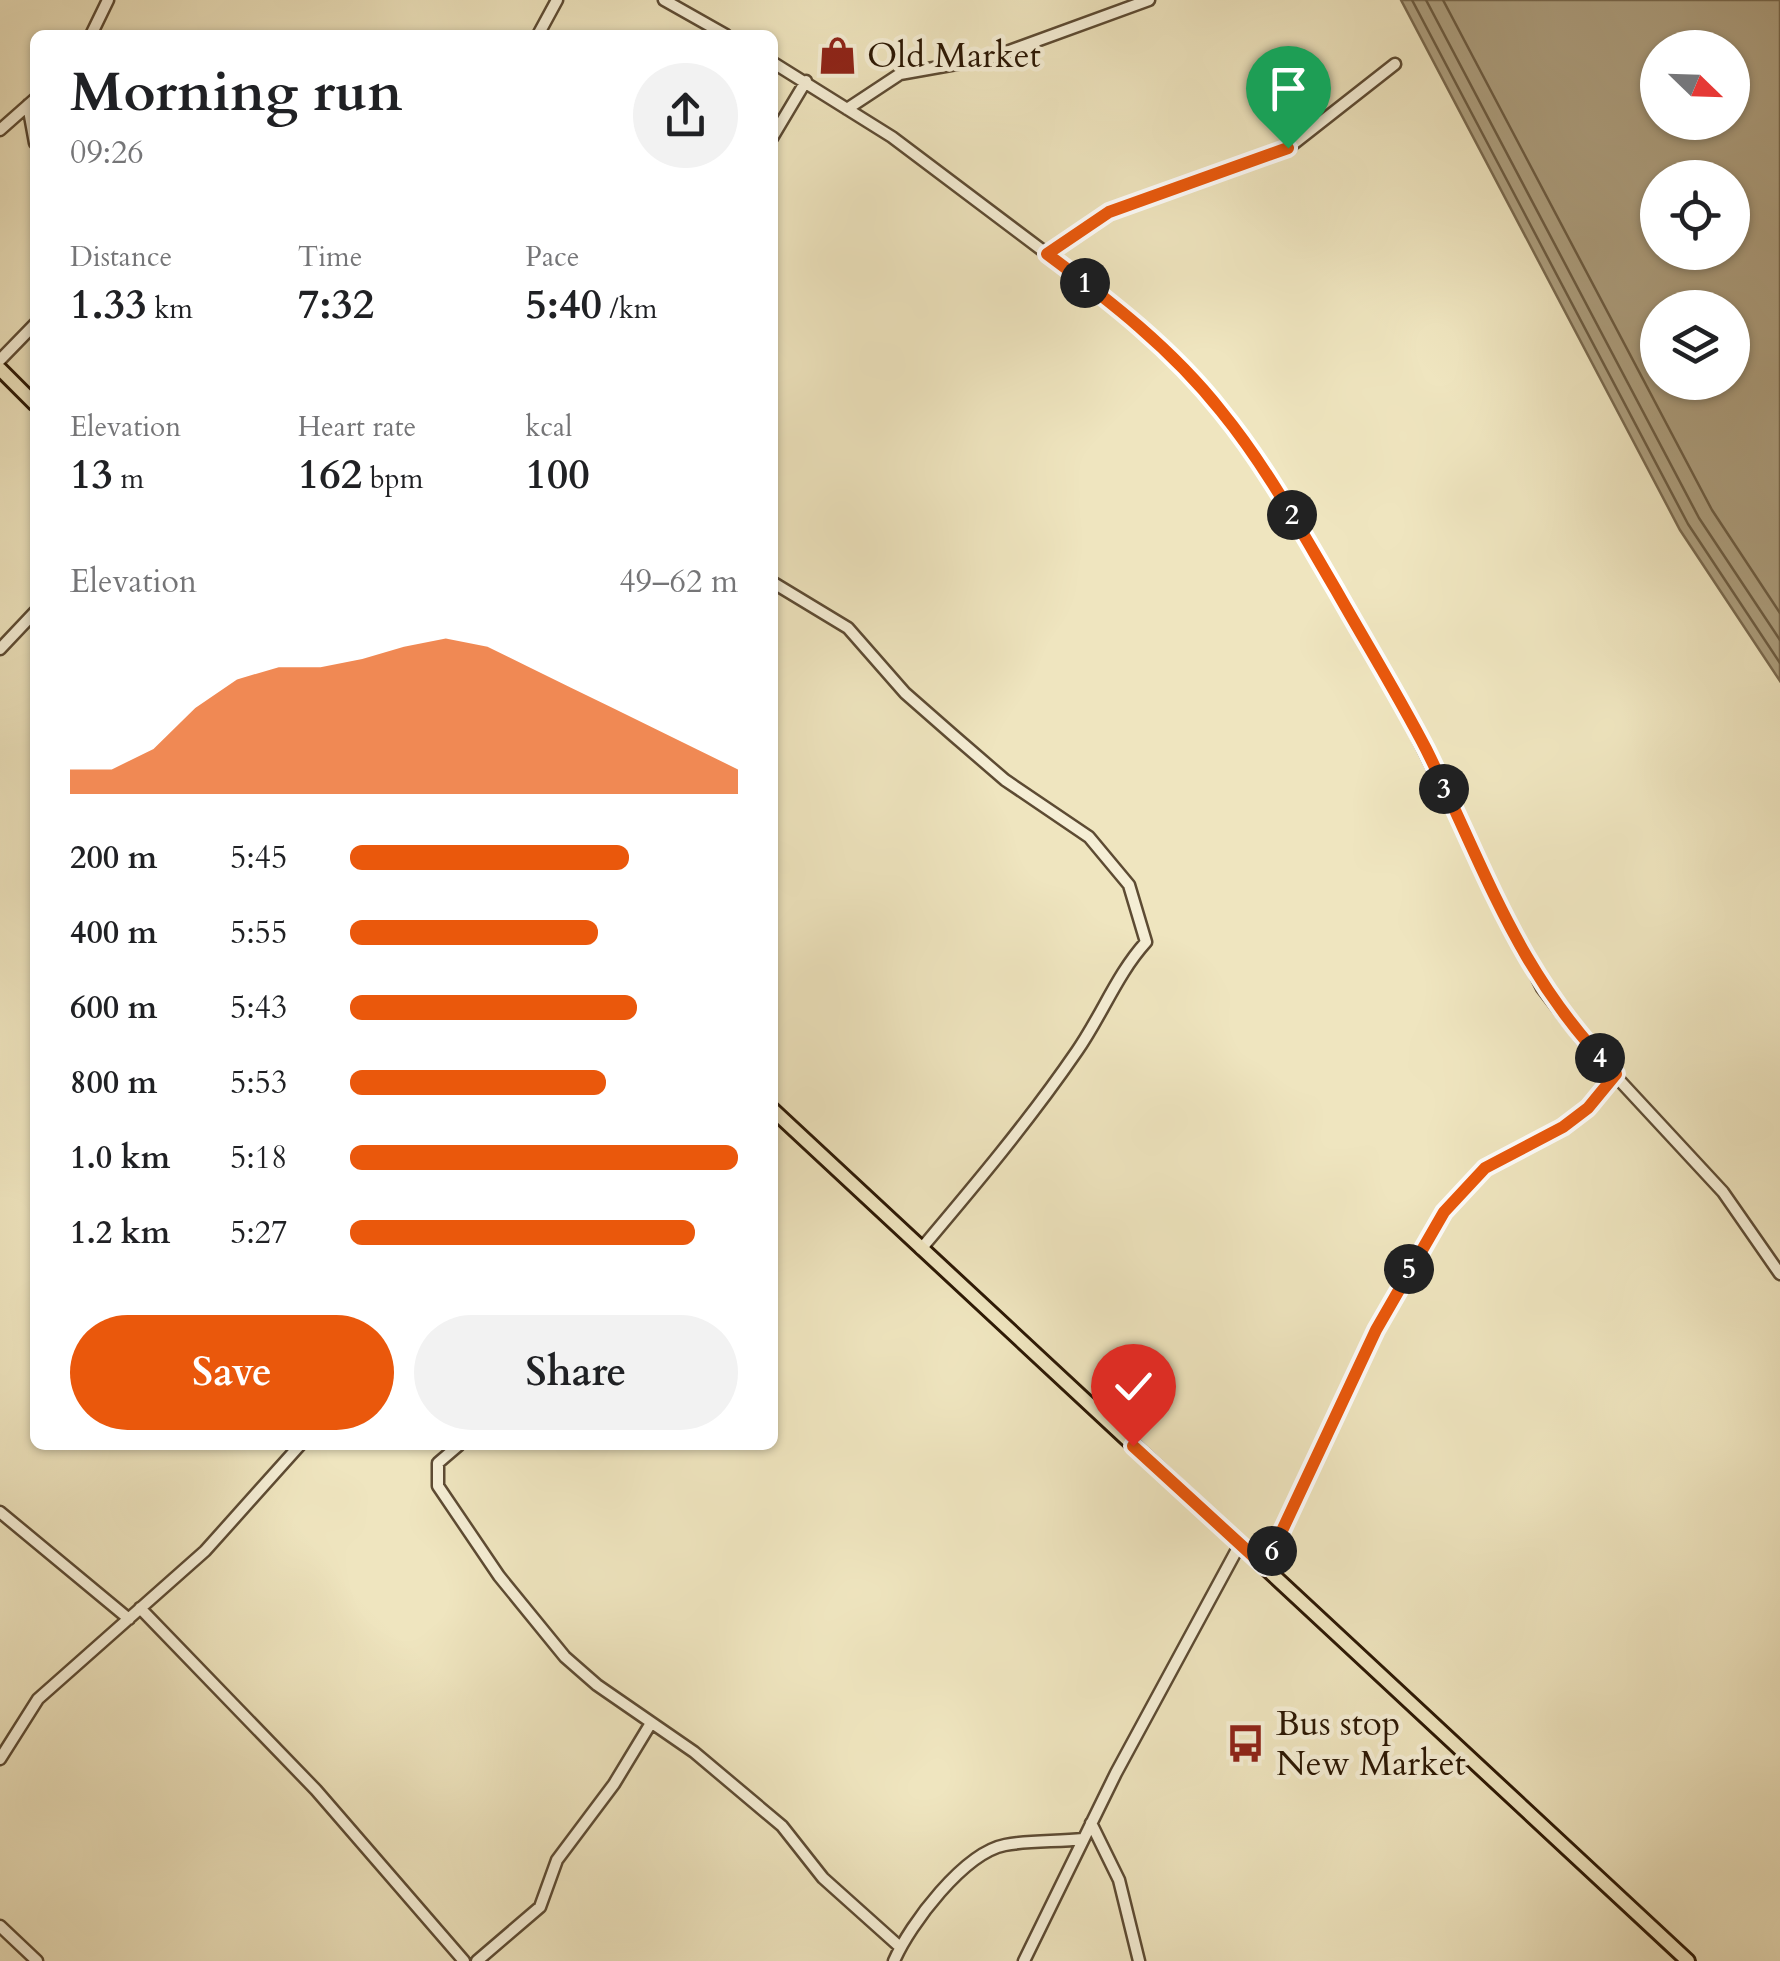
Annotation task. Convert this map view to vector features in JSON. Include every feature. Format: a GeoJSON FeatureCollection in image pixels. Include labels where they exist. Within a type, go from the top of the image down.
{"type":"FeatureCollection","features":[{"type":"Feature","properties":{"kind":"main road"},"geometry":{"type":"LineString","coordinates":[[0,369],[30,399]]}},
{"type":"Feature","properties":{"kind":"main road"},"geometry":{"type":"LineString","coordinates":[[778,1115],[1688,1961]]}},
{"type":"Feature","properties":{"kind":"street"},"geometry":{"type":"LineString","coordinates":[[93,30],[108,0]]}},
{"type":"Feature","properties":{"kind":"street"},"geometry":{"type":"LineString","coordinates":[[541,30],[557,0]]}},
{"type":"Feature","properties":{"kind":"street"},"geometry":{"type":"LineString","coordinates":[[664,0],[717,30]]}},
{"type":"Feature","properties":{"kind":"street"},"geometry":{"type":"LineString","coordinates":[[848,109],[900,74],[990,58],[1149,0]]}},
{"type":"Feature","properties":{"kind":"street"},"geometry":{"type":"LineString","coordinates":[[1047,254],[1109,212],[1288,148],[1396,64]]}},
{"type":"Feature","properties":{"kind":"street"},"geometry":{"type":"LineString","coordinates":[[778,65],[848,109],[1047,254],[1163,348],[1221,410],[1288,507],[1416,732],[1482,874],[1542,988],[1722,1192],[1780,1274]]}},
{"type":"Feature","properties":{"kind":"street"},"geometry":{"type":"LineString","coordinates":[[778,128],[806,81]]}},
{"type":"Feature","properties":{"kind":"street"},"geometry":{"type":"LineString","coordinates":[[0,130],[30,104]]}},
{"type":"Feature","properties":{"kind":"street"},"geometry":{"type":"LineString","coordinates":[[0,360],[30,329]]}},
{"type":"Feature","properties":{"kind":"street"},"geometry":{"type":"LineString","coordinates":[[778,586],[848,628],[905,693],[954,736],[1005,780],[1089,836],[1128,885],[1146,942],[1124,967],[1110,1002],[1042,1100],[920,1249]]}},
{"type":"Feature","properties":{"kind":"street"},"geometry":{"type":"LineString","coordinates":[[0,649],[30,617]]}},
{"type":"Feature","properties":{"kind":"street"},"geometry":{"type":"LineString","coordinates":[[1265,1567],[1376,1330],[1444,1212],[1485,1168],[1563,1127],[1588,1108],[1616,1074]]}},
{"type":"Feature","properties":{"kind":"street"},"geometry":{"type":"LineString","coordinates":[[0,1758],[38,1699],[205,1550],[295,1450]]}},
{"type":"Feature","properties":{"kind":"street"},"geometry":{"type":"LineString","coordinates":[[453,1450],[438,1463],[438,1486],[540,1630],[565,1657],[694,1752],[782,1826],[830,1885],[900,1947]]}},
{"type":"Feature","properties":{"kind":"street"},"geometry":{"type":"LineString","coordinates":[[0,1512],[129,1619]]}},
{"type":"Feature","properties":{"kind":"street"},"geometry":{"type":"LineString","coordinates":[[1024,1961],[1091,1823],[1240,1544]]}},
{"type":"Feature","properties":{"kind":"street"},"geometry":{"type":"LineString","coordinates":[[140,1608],[316,1790],[464,1961]]}},
{"type":"Feature","properties":{"kind":"street"},"geometry":{"type":"LineString","coordinates":[[477,1961],[540,1907],[557,1860],[614,1784],[651,1723]]}},
{"type":"Feature","properties":{"kind":"street"},"geometry":{"type":"LineString","coordinates":[[1091,1823],[1119,1880],[1139,1961]]}},
{"type":"Feature","properties":{"kind":"street"},"geometry":{"type":"LineString","coordinates":[[894,1961],[900,1947],[961,1871],[986,1852],[1007,1844],[1083,1840]]}},
{"type":"Feature","properties":{"kind":"street"},"geometry":{"type":"LineString","coordinates":[[0,1926],[36,1961]]}},
{"type":"Feature","properties":{"kind":"water"},"geometry":{"type":"Polygon","coordinates":[[[1401,0],[1780,0],[1780,681],[1680,530],[1401,0]]]}},
{"type":"Feature","properties":{"kind":"place","name":"Old Market"},"geometry":{"type":"Point","coordinates":[837,55]}},
{"type":"Feature","properties":{"kind":"place","name":"Bus stop New Market"},"geometry":{"type":"Point","coordinates":[1246,1743]}},
{"type":"Feature","properties":{"kind":"route"},"geometry":{"type":"LineString","coordinates":[[1133,1446],[1265,1567],[1376,1330],[1444,1212],[1485,1168],[1563,1127],[1588,1108],[1616,1074],[1583,1041],[1542,988],[1482,874],[1398,698],[1288,507],[1250,451],[1221,410],[1163,348],[1047,254],[1109,212],[1288,148]]}}]}
